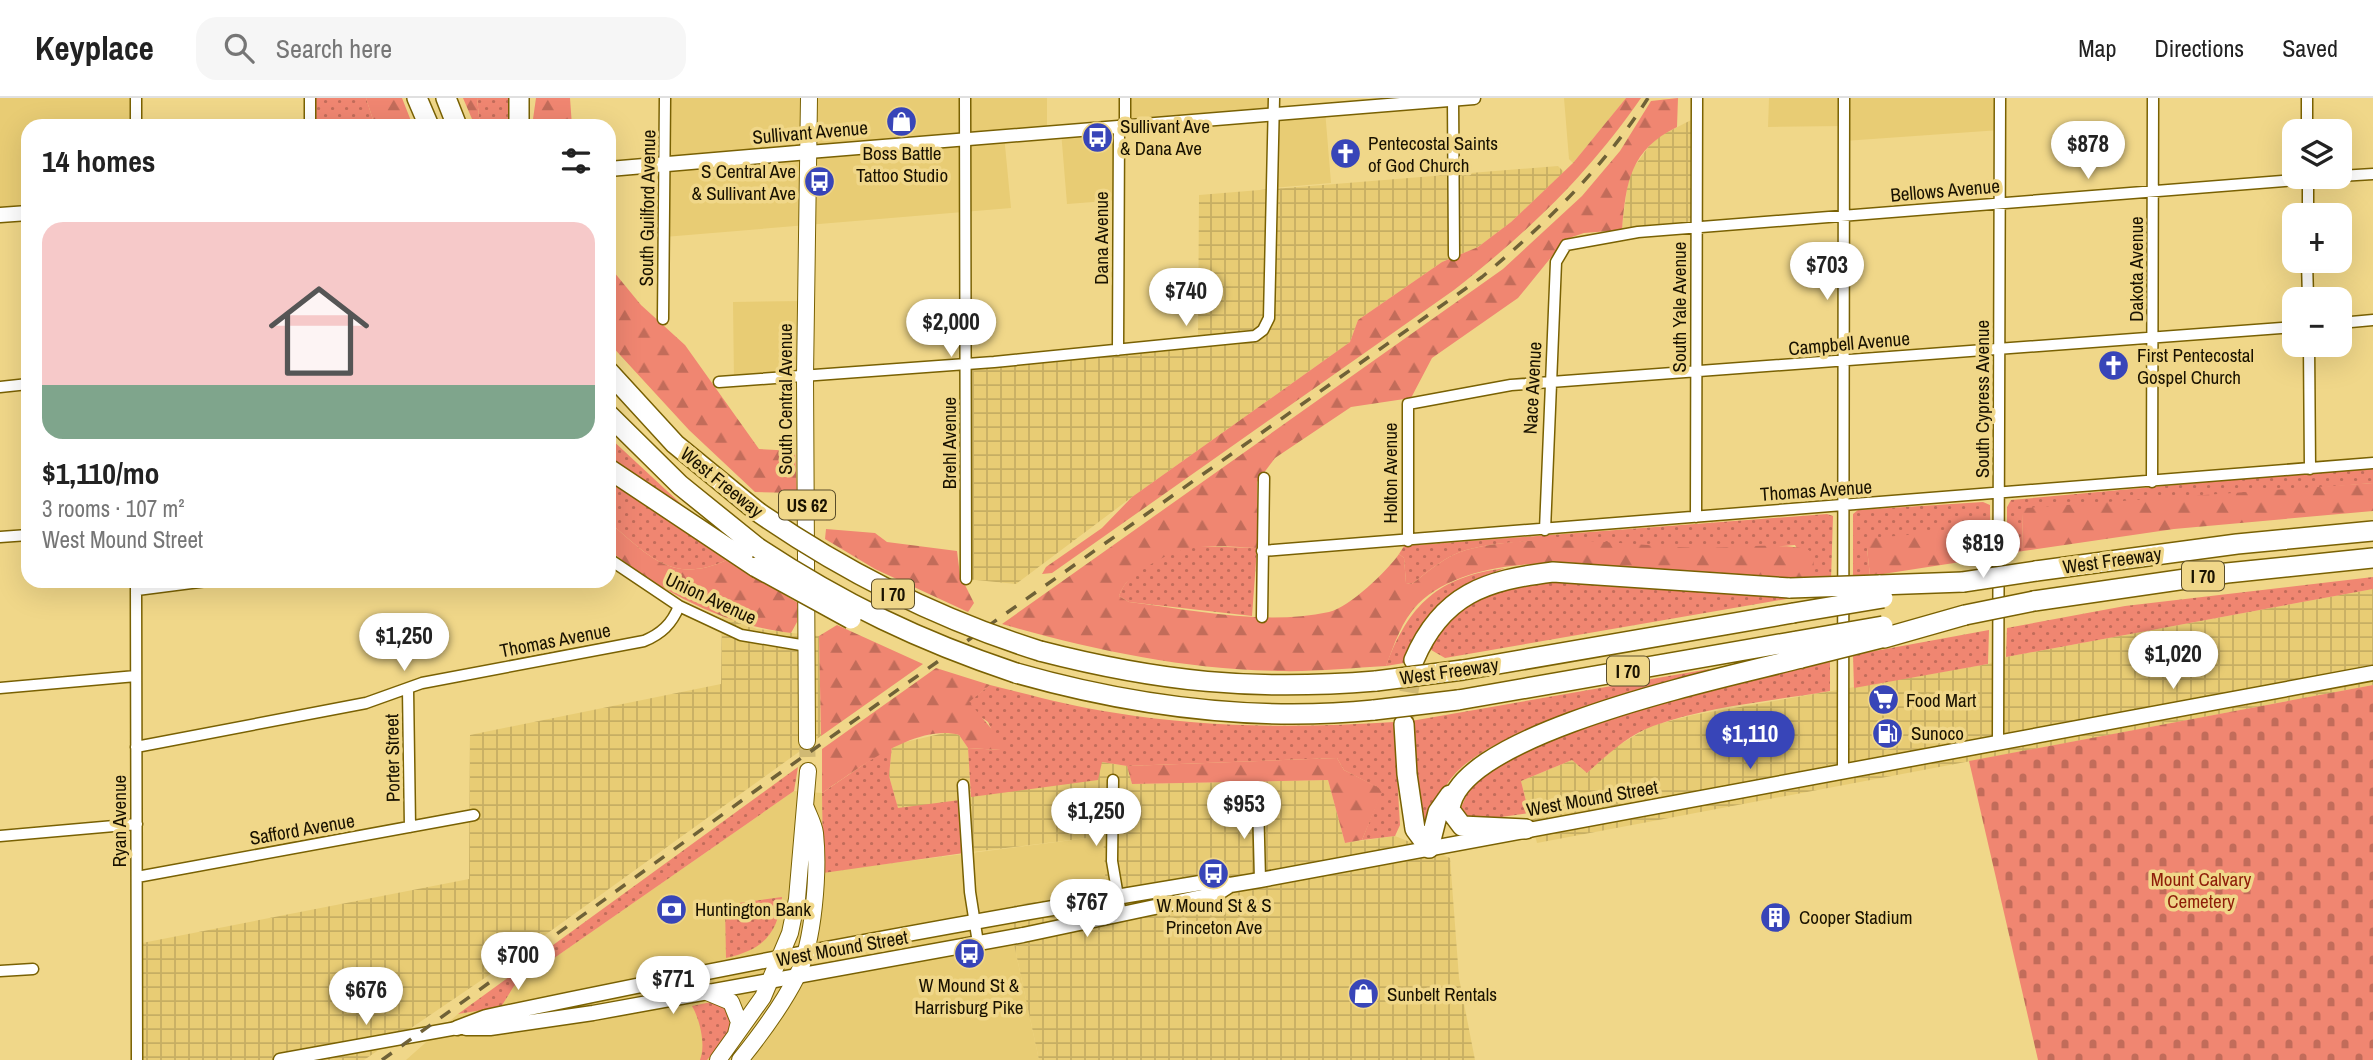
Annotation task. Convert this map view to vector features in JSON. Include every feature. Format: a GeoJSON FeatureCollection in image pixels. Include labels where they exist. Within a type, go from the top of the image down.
{"type":"FeatureCollection","features":[{"type":"Feature","properties":{"kind":"highway"},"geometry":{"type":"LineString","coordinates":[[417,98],[426,119]]}},
{"type":"Feature","properties":{"kind":"highway"},"geometry":{"type":"LineString","coordinates":[[446,98],[454,119]]}},
{"type":"Feature","properties":{"kind":"highway"},"geometry":{"type":"LineString","coordinates":[[519,98],[519,119]]}},
{"type":"Feature","properties":{"kind":"highway","name":"West Freeway"},"geometry":{"type":"LineString","coordinates":[[616,380],[675,444],[758,512],[827,558],[911,603],[1040,651],[1164,678],[1240,687],[1318,686],[1463,670],[1793,613],[1881,592],[2237,544],[2373,531]]}},
{"type":"Feature","properties":{"kind":"highway","name":"West Freeway"},"geometry":{"type":"LineString","coordinates":[[616,422],[757,557],[802,577],[888,624],[924,641],[1016,673],[1108,696],[1192,709],[1268,714],[1374,710],[1458,701],[1799,650],[2034,601],[2227,573],[2373,558]]}},
{"type":"Feature","properties":{"kind":"highway"},"geometry":{"type":"LineString","coordinates":[[616,473],[757,557]]}},
{"type":"Feature","properties":{"kind":"highway"},"geometry":{"type":"LineString","coordinates":[[1414,660],[1430,627],[1452,604],[1482,587],[1518,576],[1553,572],[1881,592]]}},
{"type":"Feature","properties":{"kind":"highway"},"geometry":{"type":"LineString","coordinates":[[1429,848],[1438,813],[1446,799],[1488,761],[1568,723],[1799,650]]}},
{"type":"Feature","properties":{"kind":"highway"},"geometry":{"type":"LineString","coordinates":[[1404,724],[1407,774],[1415,829],[1429,848]]}},
{"type":"Feature","properties":{"kind":"highway"},"geometry":{"type":"LineString","coordinates":[[1456,790],[1450,810],[1462,826],[1526,829]]}},
{"type":"Feature","properties":{"kind":"main road","name":"South Central Avenue"},"geometry":{"type":"LineString","coordinates":[[807,741],[805,376],[809,98]]}},
{"type":"Feature","properties":{"kind":"main road","name":"Sullivant Avenue"},"geometry":{"type":"LineString","coordinates":[[616,168],[809,152]]}},
{"type":"Feature","properties":{"kind":"main road"},"geometry":{"type":"LineString","coordinates":[[0,215],[21,214]]}},
{"type":"Feature","properties":{"kind":"main road","name":"West Mound Street"},"geometry":{"type":"LineString","coordinates":[[457,1028],[486,1017],[975,920],[1212,881],[1230,885],[1260,880],[2373,673]]}},
{"type":"Feature","properties":{"kind":"main road"},"geometry":{"type":"LineString","coordinates":[[718,1060],[773,980],[790,933],[797,899],[808,771]]}},
{"type":"Feature","properties":{"kind":"main road"},"geometry":{"type":"LineString","coordinates":[[740,1060],[766,1026],[798,974],[804,952],[812,918],[815,855],[815,831],[806,808]]}},
{"type":"Feature","properties":{"kind":"main road","name":"West Mound Street"},"geometry":{"type":"LineString","coordinates":[[457,1028],[490,1028],[978,943],[1216,894],[1230,885]]}},
{"type":"Feature","properties":{"kind":"main road"},"geometry":{"type":"LineString","coordinates":[[707,992],[725,997],[736,1012],[738,1027],[732,1043]]}},
{"type":"Feature","properties":{"kind":"street"},"geometry":{"type":"LineString","coordinates":[[136,98],[136,119]]}},
{"type":"Feature","properties":{"kind":"street"},"geometry":{"type":"LineString","coordinates":[[310,98],[310,119]]}},
{"type":"Feature","properties":{"kind":"street","name":"South Guilford Avenue"},"geometry":{"type":"LineString","coordinates":[[663,320],[665,98]]}},
{"type":"Feature","properties":{"kind":"street","name":"Brehl Avenue"},"geometry":{"type":"LineString","coordinates":[[965,98],[966,579]]}},
{"type":"Feature","properties":{"kind":"street","name":"Dana Avenue"},"geometry":{"type":"LineString","coordinates":[[1118,350],[1122,126],[1125,98]]}},
{"type":"Feature","properties":{"kind":"street"},"geometry":{"type":"LineString","coordinates":[[719,382],[967,364],[1245,338],[1263,330],[1269,318],[1274,98]]}},
{"type":"Feature","properties":{"kind":"street","name":"Sullivant Avenue"},"geometry":{"type":"LineString","coordinates":[[809,152],[1474,98]]}},
{"type":"Feature","properties":{"kind":"street","name":"South Yale Avenue"},"geometry":{"type":"LineString","coordinates":[[1696,517],[1697,98]]}},
{"type":"Feature","properties":{"kind":"street"},"geometry":{"type":"LineString","coordinates":[[1843,771],[1844,98]]}},
{"type":"Feature","properties":{"kind":"street","name":"South Cypress Avenue"},"geometry":{"type":"LineString","coordinates":[[1998,742],[2000,98]]}},
{"type":"Feature","properties":{"kind":"street","name":"Dakota Avenue"},"geometry":{"type":"LineString","coordinates":[[2152,482],[2153,98]]}},
{"type":"Feature","properties":{"kind":"street"},"geometry":{"type":"LineString","coordinates":[[2307,98],[2307,119]]}},
{"type":"Feature","properties":{"kind":"street"},"geometry":{"type":"LineString","coordinates":[[1453,99],[1454,255]]}},
{"type":"Feature","properties":{"kind":"street"},"geometry":{"type":"LineString","coordinates":[[2352,175],[2373,174]]}},
{"type":"Feature","properties":{"kind":"street","name":"Bellows Avenue"},"geometry":{"type":"LineString","coordinates":[[1560,249],[1581,240],[1696,228],[2282,180]]}},
{"type":"Feature","properties":{"kind":"street","name":"Nace Avenue"},"geometry":{"type":"LineString","coordinates":[[1545,530],[1556,262],[1560,249]]}},
{"type":"Feature","properties":{"kind":"street"},"geometry":{"type":"LineString","coordinates":[[2352,322],[2373,320]]}},
{"type":"Feature","properties":{"kind":"street","name":"Campbell Avenue"},"geometry":{"type":"LineString","coordinates":[[1408,404],[1511,385],[2282,328]]}},
{"type":"Feature","properties":{"kind":"street"},"geometry":{"type":"LineString","coordinates":[[2309,357],[2310,469]]}},
{"type":"Feature","properties":{"kind":"street"},"geometry":{"type":"LineString","coordinates":[[0,387],[21,385]]}},
{"type":"Feature","properties":{"kind":"street","name":"Holton Avenue"},"geometry":{"type":"LineString","coordinates":[[1408,404],[1408,541]]}},
{"type":"Feature","properties":{"kind":"street","name":"Thomas Avenue"},"geometry":{"type":"LineString","coordinates":[[1262,551],[1999,495],[2373,463]]}},
{"type":"Feature","properties":{"kind":"street"},"geometry":{"type":"LineString","coordinates":[[1262,617],[1264,478]]}},
{"type":"Feature","properties":{"kind":"street"},"geometry":{"type":"LineString","coordinates":[[0,537],[21,536]]}},
{"type":"Feature","properties":{"kind":"street","name":"Union Avenue"},"geometry":{"type":"LineString","coordinates":[[616,564],[679,606],[741,635],[807,646]]}},
{"type":"Feature","properties":{"kind":"street","name":"Ryan Avenue"},"geometry":{"type":"LineString","coordinates":[[136,588],[137,1060]]}},
{"type":"Feature","properties":{"kind":"street","name":"Thomas Avenue"},"geometry":{"type":"LineString","coordinates":[[136,747],[366,703],[422,682],[644,641],[664,629],[679,606]]}},
{"type":"Feature","properties":{"kind":"street"},"geometry":{"type":"LineString","coordinates":[[0,688],[136,676]]}},
{"type":"Feature","properties":{"kind":"street","name":"Porter Street"},"geometry":{"type":"LineString","coordinates":[[408,688],[410,827]]}},
{"type":"Feature","properties":{"kind":"street"},"geometry":{"type":"LineString","coordinates":[[1113,780],[1112,861],[1121,914]]}},
{"type":"Feature","properties":{"kind":"street"},"geometry":{"type":"LineString","coordinates":[[963,785],[978,943]]}},
{"type":"Feature","properties":{"kind":"street"},"geometry":{"type":"LineString","coordinates":[[1258,801],[1260,880]]}},
{"type":"Feature","properties":{"kind":"street","name":"Safford Avenue"},"geometry":{"type":"LineString","coordinates":[[137,877],[474,815]]}},
{"type":"Feature","properties":{"kind":"street"},"geometry":{"type":"LineString","coordinates":[[0,836],[137,824]]}},
{"type":"Feature","properties":{"kind":"street"},"geometry":{"type":"LineString","coordinates":[[0,971],[33,969]]}},
{"type":"Feature","properties":{"kind":"street","name":"West Mound Street"},"geometry":{"type":"LineString","coordinates":[[280,1060],[457,1028]]}},
{"type":"Feature","properties":{"kind":"shaded area"},"geometry":{"type":"Polygon","coordinates":[[[0,98],[131,98],[131,119],[21,119],[21,206],[0,207],[0,98]]]}},
{"type":"Feature","properties":{"kind":"shaded area"},"geometry":{"type":"Polygon","coordinates":[[[665,98],[1047,98],[1047,132],[1004,135],[1011,208],[664,237],[665,98]]]}},
{"type":"Feature","properties":{"kind":"shaded area"},"geometry":{"type":"Polygon","coordinates":[[[1125,98],[1274,98],[1274,113],[1325,110],[1331,183],[1272,188],[1274,115],[1125,126],[1125,98]]]}},
{"type":"Feature","properties":{"kind":"shaded area"},"geometry":{"type":"Polygon","coordinates":[[[1564,98],[1626,98],[1573,163],[1569,159],[1564,98]]]}},
{"type":"Feature","properties":{"kind":"shaded area"},"geometry":{"type":"Polygon","coordinates":[[[1769,98],[2000,98],[2000,130],[1844,141],[1844,126],[1768,127],[1769,98]]]}},
{"type":"Feature","properties":{"kind":"shaded area"},"geometry":{"type":"Polygon","coordinates":[[[1697,117],[1696,228],[1621,235],[1629,174],[1654,139],[1697,117]]]}},
{"type":"Feature","properties":{"kind":"shaded area"},"geometry":{"type":"Polygon","coordinates":[[[1119,126],[1119,200],[1067,204],[1061,131],[1119,126]]]}},
{"type":"Feature","properties":{"kind":"shaded area"},"geometry":{"type":"Polygon","coordinates":[[[1558,166],[1564,172],[1511,222],[1478,247],[1442,262],[1358,320],[1350,342],[1132,497],[1016,584],[966,579],[967,364],[1198,342],[1199,195],[1558,166]]]}},
{"type":"Feature","properties":{"kind":"shaded area"},"geometry":{"type":"Polygon","coordinates":[[[806,301],[805,376],[734,381],[733,302],[806,301]]]}},
{"type":"Feature","properties":{"kind":"shaded area"},"geometry":{"type":"Polygon","coordinates":[[[2373,589],[2373,685],[1537,843],[1521,781],[1572,760],[1587,773],[1614,748],[1651,726],[1693,715],[1988,664],[2006,657],[2373,589]]]}},
{"type":"Feature","properties":{"kind":"shaded area"},"geometry":{"type":"Polygon","coordinates":[[[722,616],[757,629],[819,636],[821,736],[495,971],[364,1060],[142,1060],[142,943],[469,879],[470,735],[721,684],[722,616]]]}},
{"type":"Feature","properties":{"kind":"shaded area"},"geometry":{"type":"Polygon","coordinates":[[[949,732],[959,735],[968,748],[971,796],[1101,762],[1127,766],[1132,784],[1328,780],[1345,843],[1395,836],[1450,858],[1459,978],[1475,1060],[1039,1060],[1014,944],[1010,906],[1106,890],[1103,836],[964,853],[898,808],[889,776],[892,745],[949,732]]]}},
{"type":"Feature","properties":{"kind":"shaded area"},"geometry":{"type":"Polygon","coordinates":[[[794,791],[822,793],[823,872],[1103,836],[1106,890],[1010,906],[1014,944],[1039,1060],[406,1060],[458,1014],[501,1007],[514,986],[794,791]]]}},
{"type":"Feature","properties":{"kind":"green space"},"geometry":{"type":"Polygon","coordinates":[[[316,98],[366,98],[373,119],[316,119],[316,98]]]}},
{"type":"Feature","properties":{"kind":"green space"},"geometry":{"type":"Polygon","coordinates":[[[366,98],[402,98],[410,119],[373,119],[366,98]]]}},
{"type":"Feature","properties":{"kind":"green space"},"geometry":{"type":"Polygon","coordinates":[[[463,98],[477,98],[479,119],[472,119],[463,98]]]}},
{"type":"Feature","properties":{"kind":"green space"},"geometry":{"type":"Polygon","coordinates":[[[477,98],[513,98],[512,119],[479,119],[477,98]]]}},
{"type":"Feature","properties":{"kind":"green space"},"geometry":{"type":"Polygon","coordinates":[[[536,98],[570,98],[572,119],[533,119],[536,98]]]}},
{"type":"Feature","properties":{"kind":"green space"},"geometry":{"type":"Polygon","coordinates":[[[1626,98],[1641,98],[1599,153],[1555,202],[1481,268],[1454,290],[1052,573],[1042,574],[1046,567],[1102,528],[1132,497],[1350,342],[1358,320],[1442,262],[1478,247],[1511,222],[1573,163],[1626,98]]]}},
{"type":"Feature","properties":{"kind":"green space"},"geometry":{"type":"Polygon","coordinates":[[[1678,98],[1677,127],[1649,146],[1633,169],[1622,230],[1584,233],[1566,239],[1518,298],[1432,358],[1411,398],[1351,407],[1275,458],[1257,482],[1257,548],[1199,547],[1173,553],[1133,576],[1119,596],[1129,602],[1229,615],[1305,616],[1338,609],[1377,579],[1399,554],[1404,558],[1406,583],[1412,584],[1444,560],[1466,550],[1496,544],[1556,540],[1707,548],[1799,548],[1809,550],[1814,560],[1813,579],[1566,563],[1507,566],[1450,582],[1418,604],[1403,625],[1386,666],[1319,670],[1278,671],[1173,662],[1104,650],[1002,624],[1503,269],[1582,196],[1620,151],[1651,101],[1678,98]]]}},
{"type":"Feature","properties":{"kind":"green space"},"geometry":{"type":"Polygon","coordinates":[[[616,275],[641,305],[685,345],[759,449],[795,451],[797,493],[755,492],[689,430],[616,351],[616,275]]]}},
{"type":"Feature","properties":{"kind":"green space"},"geometry":{"type":"Polygon","coordinates":[[[616,444],[693,515],[616,466],[616,444]]]}},
{"type":"Feature","properties":{"kind":"green space"},"geometry":{"type":"Polygon","coordinates":[[[2373,467],[2373,483],[2022,513],[2023,551],[2007,554],[2007,507],[2011,500],[2373,467]]]}},
{"type":"Feature","properties":{"kind":"green space"},"geometry":{"type":"Polygon","coordinates":[[[2373,483],[2373,511],[2174,529],[2023,551],[2022,513],[2026,508],[2373,483]]]}},
{"type":"Feature","properties":{"kind":"green space"},"geometry":{"type":"Polygon","coordinates":[[[616,484],[727,560],[708,567],[676,568],[649,556],[616,528],[616,484]]]}},
{"type":"Feature","properties":{"kind":"green space"},"geometry":{"type":"Polygon","coordinates":[[[1983,502],[1990,505],[1990,558],[1980,559],[1978,533],[1867,548],[1870,576],[1853,577],[1853,514],[1858,510],[1983,502]]]}},
{"type":"Feature","properties":{"kind":"green space"},"geometry":{"type":"Polygon","coordinates":[[[1827,514],[1833,516],[1831,580],[1813,579],[1795,545],[1706,549],[1559,541],[1512,542],[1458,553],[1412,584],[1406,583],[1404,558],[1399,554],[1404,546],[1827,514]]]}},
{"type":"Feature","properties":{"kind":"green space"},"geometry":{"type":"Polygon","coordinates":[[[616,528],[649,556],[676,568],[708,567],[727,560],[798,603],[797,622],[791,633],[741,623],[672,593],[616,555],[616,528]]]}},
{"type":"Feature","properties":{"kind":"green space"},"geometry":{"type":"Polygon","coordinates":[[[826,529],[875,533],[887,542],[957,551],[960,575],[974,603],[968,612],[875,569],[825,539],[826,529]]]}},
{"type":"Feature","properties":{"kind":"green space"},"geometry":{"type":"Polygon","coordinates":[[[1975,529],[1980,559],[1870,576],[1867,548],[1873,538],[1975,529]]]}},
{"type":"Feature","properties":{"kind":"green space"},"geometry":{"type":"Polygon","coordinates":[[[1195,546],[1257,548],[1252,616],[1129,602],[1119,596],[1131,577],[1150,562],[1195,546]]]}},
{"type":"Feature","properties":{"kind":"green space"},"geometry":{"type":"Polygon","coordinates":[[[1505,568],[1469,584],[1441,602],[1420,627],[1404,663],[1386,666],[1405,626],[1429,597],[1461,578],[1505,568]]]}},
{"type":"Feature","properties":{"kind":"green space"},"geometry":{"type":"Polygon","coordinates":[[[2373,577],[2373,589],[2006,657],[2007,628],[2125,606],[2373,577]]]}},
{"type":"Feature","properties":{"kind":"green space"},"geometry":{"type":"Polygon","coordinates":[[[1562,578],[1797,594],[1798,597],[1445,658],[1426,647],[1441,628],[1470,602],[1500,590],[1562,578]]]}},
{"type":"Feature","properties":{"kind":"green space"},"geometry":{"type":"Polygon","coordinates":[[[837,625],[923,664],[821,736],[819,636],[837,625]]]}},
{"type":"Feature","properties":{"kind":"green space"},"geometry":{"type":"Polygon","coordinates":[[[1989,630],[1988,664],[1854,688],[1853,655],[1989,630]]]}},
{"type":"Feature","properties":{"kind":"green space"},"geometry":{"type":"Polygon","coordinates":[[[1830,662],[1830,691],[1718,709],[1653,726],[1626,740],[1587,773],[1572,760],[1521,781],[1529,813],[1480,820],[1458,816],[1471,783],[1519,753],[1625,713],[1732,683],[1830,662]]]}},
{"type":"Feature","properties":{"kind":"green space"},"geometry":{"type":"Polygon","coordinates":[[[936,668],[990,685],[969,702],[1006,746],[1001,750],[968,748],[959,735],[942,733],[924,736],[869,761],[822,793],[822,749],[936,668]]]}},
{"type":"Feature","properties":{"kind":"green space"},"geometry":{"type":"Polygon","coordinates":[[[1709,669],[1709,675],[1580,711],[1515,735],[1486,750],[1463,766],[1451,779],[1425,824],[1415,772],[1411,721],[1709,669]]]}},
{"type":"Feature","properties":{"kind":"green space"},"geometry":{"type":"Polygon","coordinates":[[[990,685],[1084,708],[1185,722],[1290,726],[1394,722],[1400,825],[1395,836],[1362,840],[1382,790],[1344,770],[1337,758],[1127,766],[1102,762],[1098,780],[971,797],[968,748],[1001,750],[988,722],[974,712],[968,702],[990,685]]]}},
{"type":"Feature","properties":{"kind":"green space","name":"Mount Calvary Cemetery"},"geometry":{"type":"Polygon","coordinates":[[[2373,685],[2373,1060],[2038,1060],[1969,761],[2373,685]]]}},
{"type":"Feature","properties":{"kind":"green space"},"geometry":{"type":"Polygon","coordinates":[[[892,745],[889,776],[898,808],[960,800],[964,853],[823,873],[822,793],[892,745]]]}},
{"type":"Feature","properties":{"kind":"green space"},"geometry":{"type":"Polygon","coordinates":[[[1337,758],[1344,770],[1383,790],[1362,840],[1345,843],[1328,780],[1132,784],[1127,766],[1337,758]]]}},
{"type":"Feature","properties":{"kind":"green space"},"geometry":{"type":"Polygon","coordinates":[[[798,767],[794,791],[514,986],[501,1007],[458,1014],[798,767]]]}},
{"type":"Feature","properties":{"kind":"green space"},"geometry":{"type":"Polygon","coordinates":[[[782,897],[777,921],[766,939],[739,955],[726,958],[725,905],[782,897]]]}},
{"type":"Feature","properties":{"kind":"green space"},"geometry":{"type":"Polygon","coordinates":[[[711,1002],[727,1007],[731,1023],[723,1042],[707,1060],[700,1060],[701,1033],[692,1006],[711,1002]]]}},
{"type":"Feature","properties":{"kind":"tunnel"},"geometry":{"type":"LineString","coordinates":[[1404,721],[1414,661]]}},
{"type":"Feature","properties":{"kind":"tunnel"},"geometry":{"type":"LineString","coordinates":[[807,741],[808,771]]}},
{"type":"Feature","properties":{"kind":"railway"},"geometry":{"type":"LineString","coordinates":[[382,1060],[773,778],[1482,277],[1572,194],[1612,148],[1648,98]]}},
{"type":"Feature","properties":{"kind":"place","name":"Boss Battle Tattoo Studio"},"geometry":{"type":"Point","coordinates":[902,122]}},
{"type":"Feature","properties":{"kind":"place","name":"Sullivant Ave & Dana Ave"},"geometry":{"type":"Point","coordinates":[1097,137]}},
{"type":"Feature","properties":{"kind":"place","name":"Pentecostal Saints of God Church"},"geometry":{"type":"Point","coordinates":[1345,154]}},
{"type":"Feature","properties":{"kind":"place","name":"S Central Ave & Sullivant Ave"},"geometry":{"type":"Point","coordinates":[819,182]}},
{"type":"Feature","properties":{"kind":"place","name":"First Pentecostal Gospel Church"},"geometry":{"type":"Point","coordinates":[2114,366]}},
{"type":"Feature","properties":{"kind":"place","name":"Food Mart"},"geometry":{"type":"Point","coordinates":[1883,700]}},
{"type":"Feature","properties":{"kind":"place","name":"Sunoco"},"geometry":{"type":"Point","coordinates":[1888,733]}},
{"type":"Feature","properties":{"kind":"place","name":"W Mound St & S Princeton Ave"},"geometry":{"type":"Point","coordinates":[1214,874]}},
{"type":"Feature","properties":{"kind":"place","name":"Huntington Bank"},"geometry":{"type":"Point","coordinates":[672,909]}},
{"type":"Feature","properties":{"kind":"place","name":"Cooper Stadium"},"geometry":{"type":"Point","coordinates":[1776,917]}},
{"type":"Feature","properties":{"kind":"place","name":"W Mound St & Harrisburg Pike"},"geometry":{"type":"Point","coordinates":[969,954]}},
{"type":"Feature","properties":{"kind":"place","name":"Sunbelt Rentals"},"geometry":{"type":"Point","coordinates":[1364,994]}}]}
